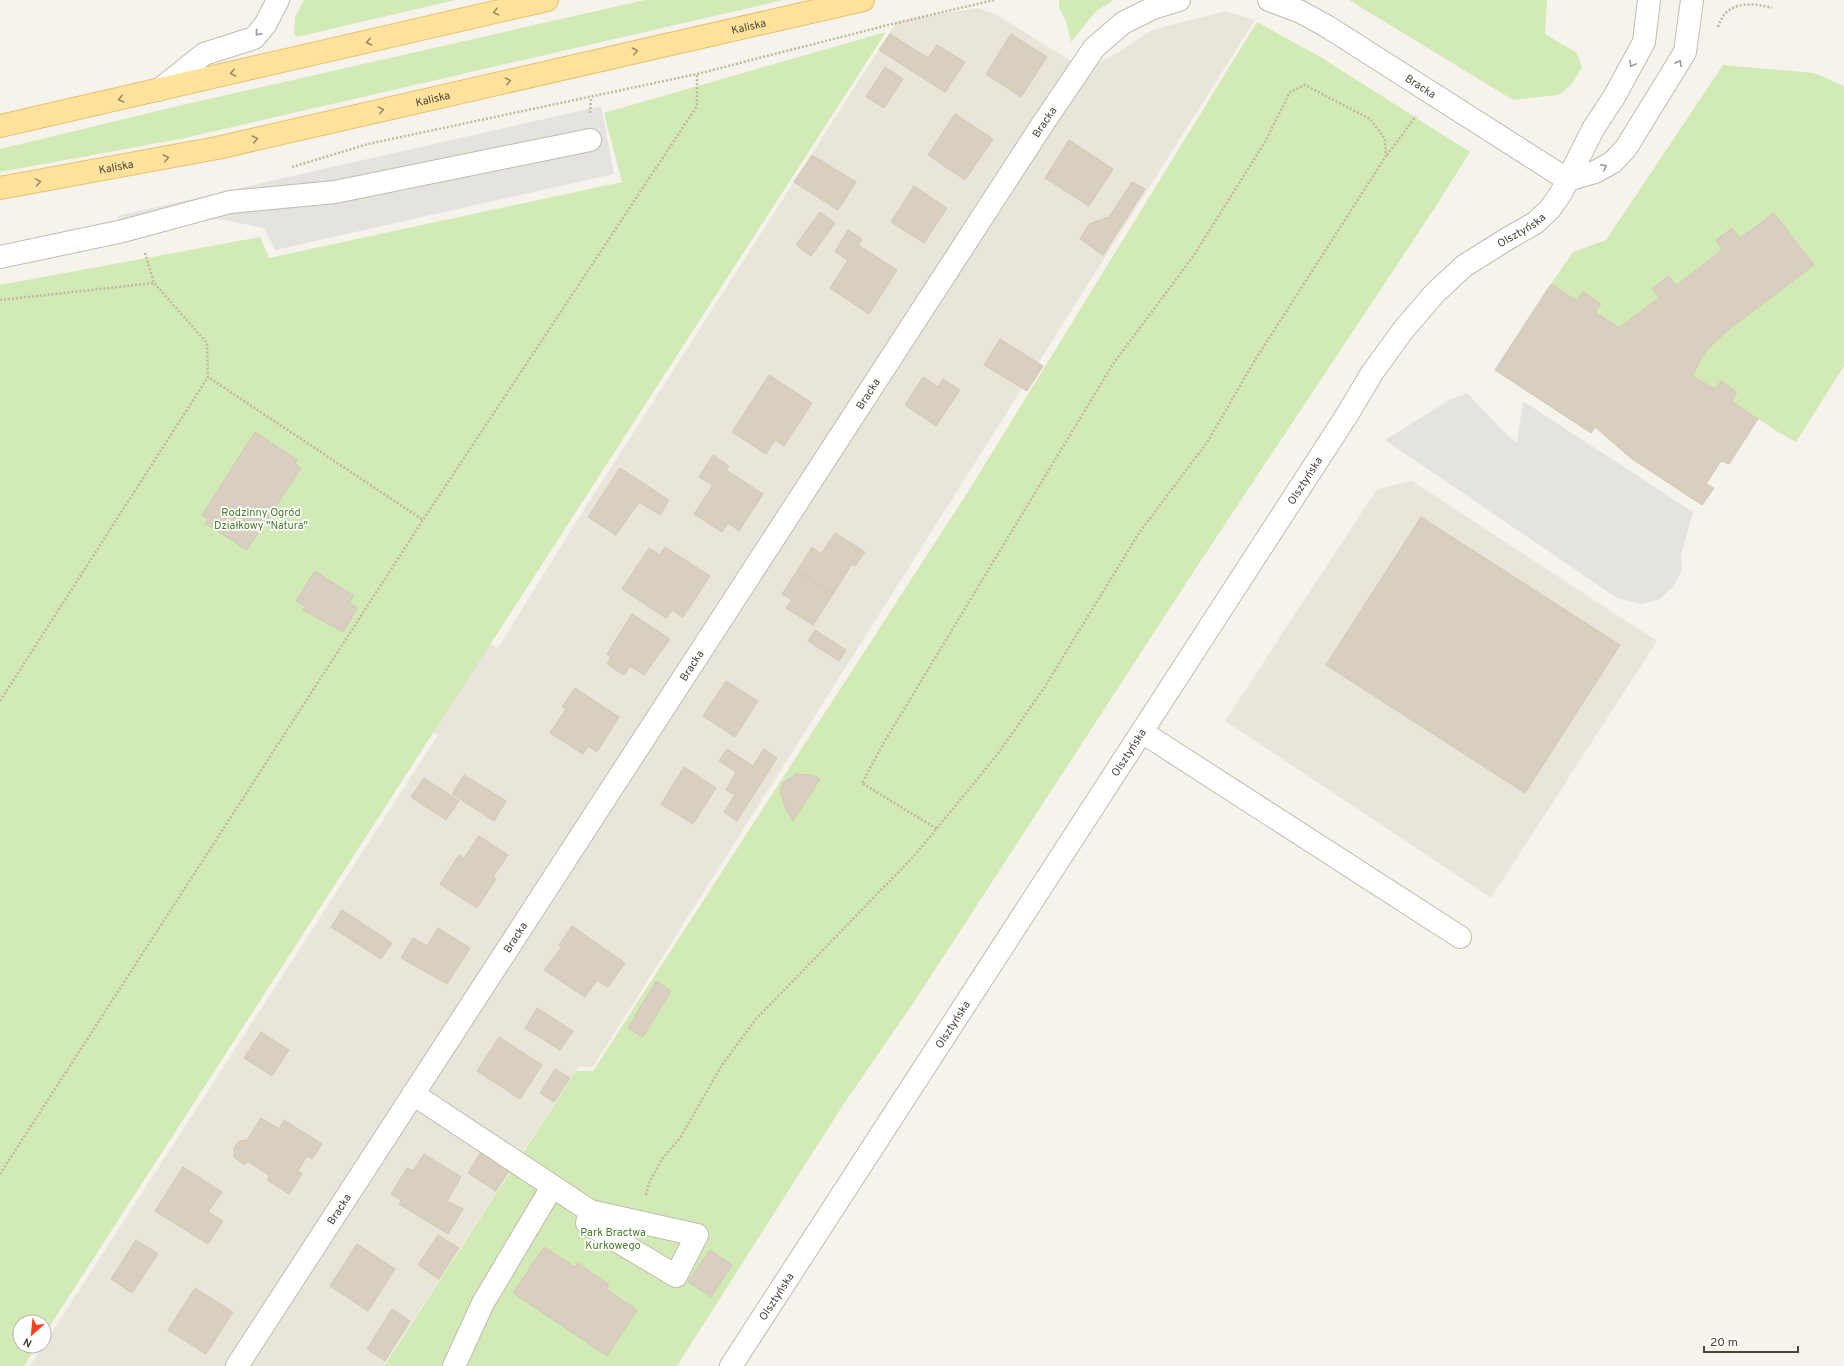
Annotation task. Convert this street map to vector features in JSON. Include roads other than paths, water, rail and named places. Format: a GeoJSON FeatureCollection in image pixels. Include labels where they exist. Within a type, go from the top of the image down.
{"type":"FeatureCollection","features":[{"type":"Feature","properties":{"kind":"main road"},"geometry":{"type":"LineString","coordinates":[[0,126],[547,0]]}},
{"type":"Feature","properties":{"kind":"main road","name":"Kaliska"},"geometry":{"type":"LineString","coordinates":[[0,188],[217,148],[863,0]]}},
{"type":"Feature","properties":{"kind":"street"},"geometry":{"type":"LineString","coordinates":[[160,90],[204,54],[254,38],[265,25],[278,0]]}},
{"type":"Feature","properties":{"kind":"street","name":"Bracka"},"geometry":{"type":"LineString","coordinates":[[237,1366],[1033,138],[1094,48],[1123,23],[1153,8],[1179,0]]}},
{"type":"Feature","properties":{"kind":"street","name":"Bracka"},"geometry":{"type":"LineString","coordinates":[[1269,0],[1301,12],[1328,27],[1568,180]]}},
{"type":"Feature","properties":{"kind":"street","name":"Olsztyńska"},"geometry":{"type":"LineString","coordinates":[[731,1366],[1347,415],[1372,373],[1404,329],[1435,292],[1464,266],[1506,238],[1535,223],[1550,209],[1568,180],[1593,129],[1614,97],[1644,42],[1649,0]]}},
{"type":"Feature","properties":{"kind":"street"},"geometry":{"type":"LineString","coordinates":[[1568,180],[1594,172],[1613,162],[1626,148],[1685,52],[1692,0]]}},
{"type":"Feature","properties":{"kind":"street"},"geometry":{"type":"LineString","coordinates":[[0,257],[134,228],[230,202],[335,192],[590,140]]}},
{"type":"Feature","properties":{"kind":"street"},"geometry":{"type":"LineString","coordinates":[[1142,732],[1460,937]]}},
{"type":"Feature","properties":{"kind":"street"},"geometry":{"type":"LineString","coordinates":[[413,1094],[590,1211],[697,1235],[676,1276],[587,1223],[590,1211]]}},
{"type":"Feature","properties":{"kind":"street"},"geometry":{"type":"LineString","coordinates":[[454,1366],[483,1302],[552,1187]]}},
{"type":"Feature","properties":{"kind":"park label","name":"Rodzinny Ogród Działkowy \"Natura\""},"geometry":{"type":"Point","coordinates":[261,518]}},
{"type":"Feature","properties":{"kind":"park label","name":"Park Bractwa Kurkowego"},"geometry":{"type":"Point","coordinates":[613,1238]}}]}
